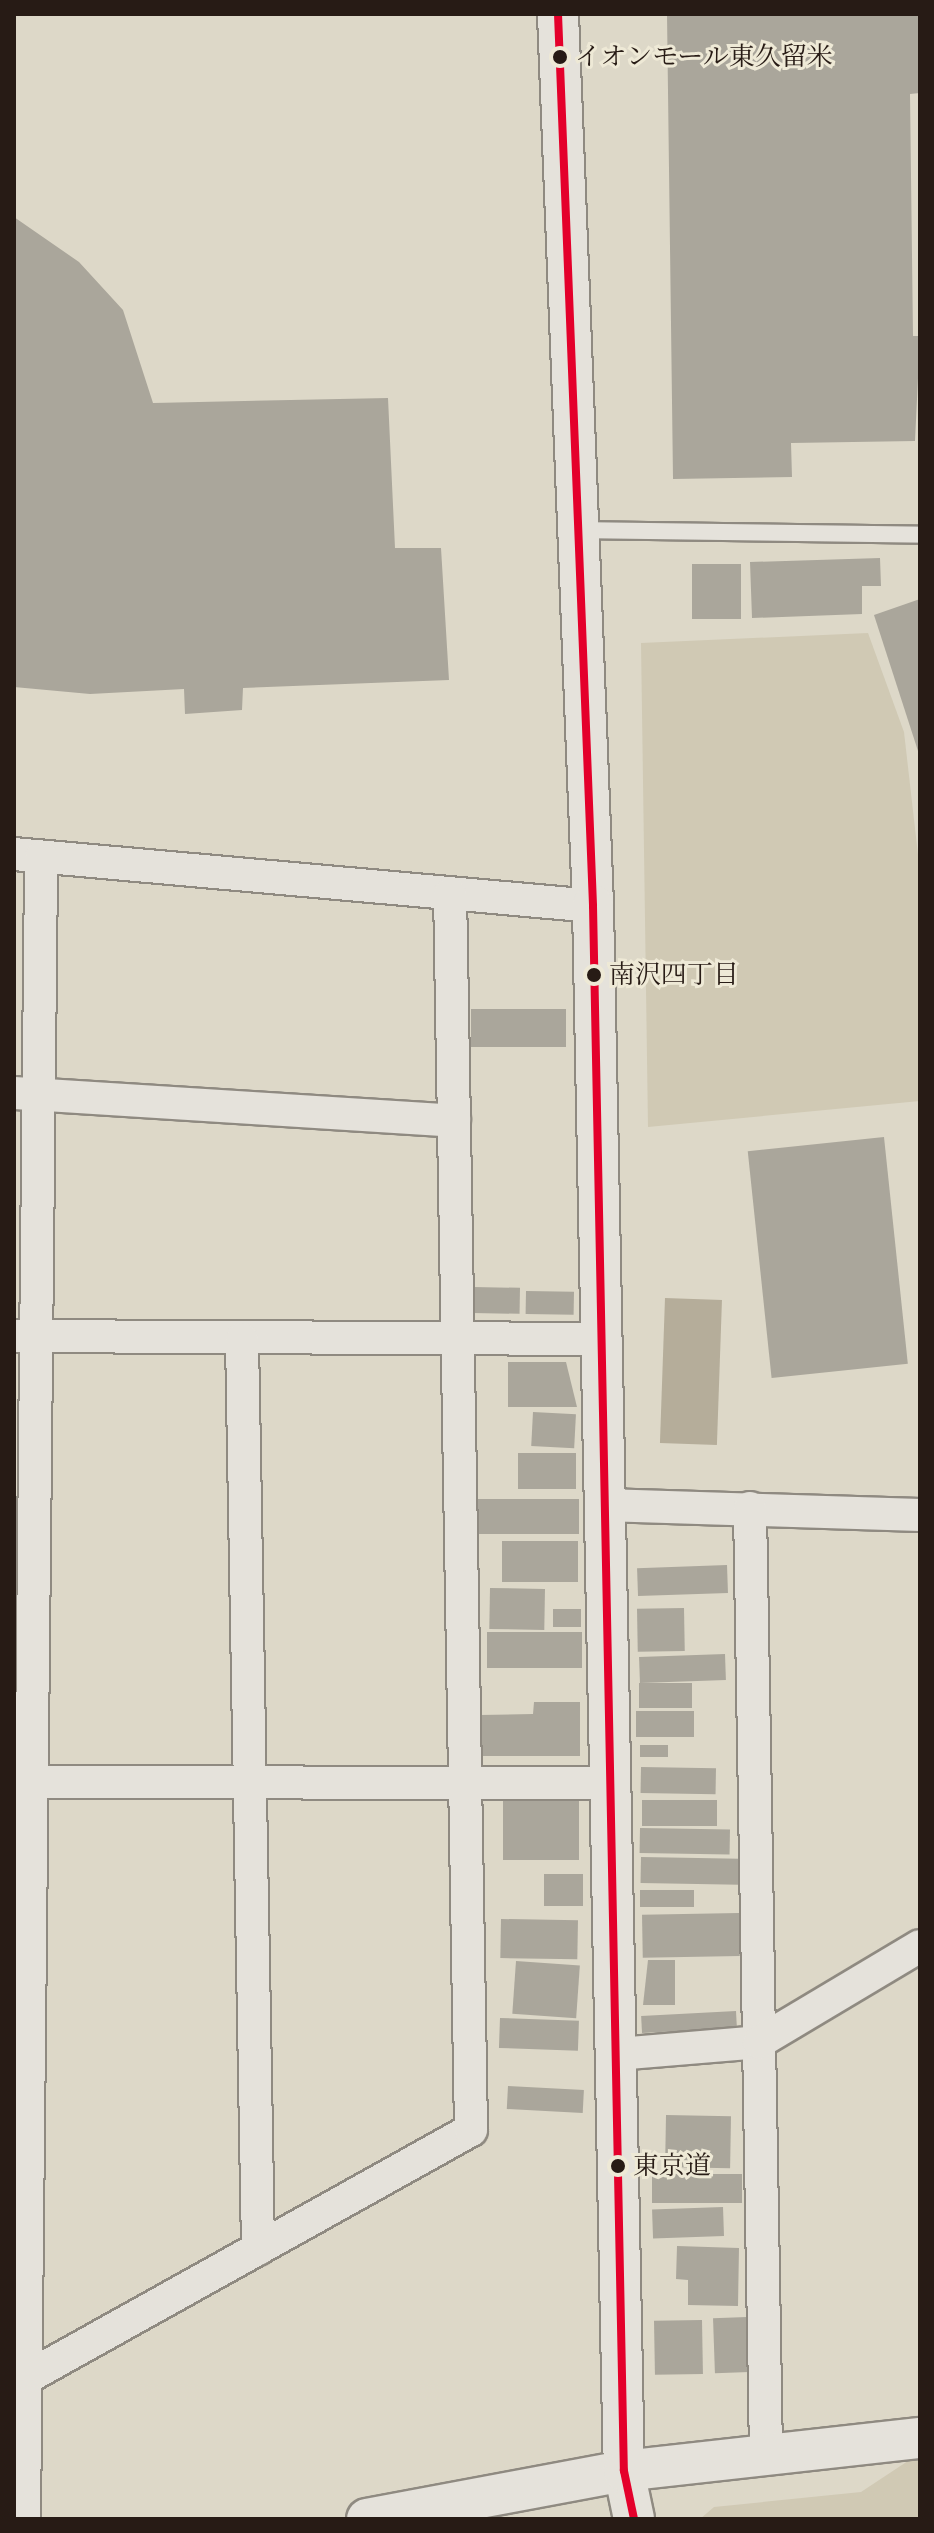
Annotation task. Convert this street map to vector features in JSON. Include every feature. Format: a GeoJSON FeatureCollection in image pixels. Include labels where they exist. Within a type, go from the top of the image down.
{"type":"FeatureCollection","features":[{"type":"Feature","properties":{"kind":"street"},"geometry":{"type":"LineString","coordinates":[[558,14],[582,530],[593,906],[624,2471],[634,2519]]}},
{"type":"Feature","properties":{"kind":"street"},"geometry":{"type":"LineString","coordinates":[[24,2519],[26,2378],[18,2200],[28,856],[593,906]]}},
{"type":"Feature","properties":{"kind":"street"},"geometry":{"type":"LineString","coordinates":[[26,2378],[471,2130],[450,894]]}},
{"type":"Feature","properties":{"kind":"street"},"geometry":{"type":"LineString","coordinates":[[26,1094],[454,1121]]}},
{"type":"Feature","properties":{"kind":"street"},"geometry":{"type":"LineString","coordinates":[[24,1336],[602,1339]]}},
{"type":"Feature","properties":{"kind":"street"},"geometry":{"type":"LineString","coordinates":[[242,1339],[258,2249]]}},
{"type":"Feature","properties":{"kind":"street"},"geometry":{"type":"LineString","coordinates":[[604,1505],[920,1515]]}},
{"type":"Feature","properties":{"kind":"street"},"geometry":{"type":"LineString","coordinates":[[750,1508],[766,2454]]}},
{"type":"Feature","properties":{"kind":"street"},"geometry":{"type":"LineString","coordinates":[[22,1783],[611,1783]]}},
{"type":"Feature","properties":{"kind":"street"},"geometry":{"type":"LineString","coordinates":[[617,2054],[759,2042],[920,1946]]}},
{"type":"Feature","properties":{"kind":"street"},"geometry":{"type":"LineString","coordinates":[[367,2519],[624,2471],[920,2438]]}},
{"type":"Feature","properties":{"kind":"lane"},"geometry":{"type":"LineString","coordinates":[[582,530],[920,535]]}},
{"type":"Feature","properties":{"kind":"shaded area"},"geometry":{"type":"Polygon","coordinates":[[[868,633],[904,732],[920,872],[920,1101],[648,1127],[641,643],[868,633]]]}},
{"type":"Feature","properties":{"kind":"shaded area"},"geometry":{"type":"Polygon","coordinates":[[[665,1298],[722,1300],[717,1445],[660,1443],[665,1298]]]}},
{"type":"Feature","properties":{"kind":"shaded area"},"geometry":{"type":"Polygon","coordinates":[[[920,2453],[920,2519],[700,2519],[714,2507],[861,2492],[920,2453]]]}},
{"type":"Feature","properties":{"kind":"building"},"geometry":{"type":"Polygon","coordinates":[[[667,14],[920,14],[920,93],[910,94],[913,336],[920,336],[915,441],[791,443],[792,477],[673,479],[667,14]]]}},
{"type":"Feature","properties":{"kind":"building"},"geometry":{"type":"Polygon","coordinates":[[[14,217],[79,262],[123,310],[153,403],[388,398],[395,548],[441,548],[449,680],[243,688],[242,710],[185,714],[184,689],[90,694],[14,687],[14,217]]]}},
{"type":"Feature","properties":{"kind":"building"},"geometry":{"type":"Polygon","coordinates":[[[880,558],[881,586],[862,586],[862,614],[752,618],[750,562],[880,558]]]}},
{"type":"Feature","properties":{"kind":"building"},"geometry":{"type":"Polygon","coordinates":[[[692,564],[741,564],[741,619],[692,619],[692,564]]]}},
{"type":"Feature","properties":{"kind":"building"},"geometry":{"type":"Polygon","coordinates":[[[920,599],[920,751],[918,751],[874,615],[920,599]]]}},
{"type":"Feature","properties":{"kind":"building"},"geometry":{"type":"Polygon","coordinates":[[[471,1009],[566,1009],[566,1047],[471,1047],[471,1009]]]}},
{"type":"Feature","properties":{"kind":"building"},"geometry":{"type":"Polygon","coordinates":[[[884,1137],[908,1364],[772,1378],[748,1151],[884,1137]]]}},
{"type":"Feature","properties":{"kind":"building"},"geometry":{"type":"Polygon","coordinates":[[[473,1287],[520,1288],[520,1314],[473,1313],[473,1287]]]}},
{"type":"Feature","properties":{"kind":"building"},"geometry":{"type":"Polygon","coordinates":[[[526,1291],[574,1292],[574,1315],[526,1314],[526,1291]]]}},
{"type":"Feature","properties":{"kind":"building"},"geometry":{"type":"Polygon","coordinates":[[[508,1362],[566,1362],[577,1407],[508,1407],[508,1362]]]}},
{"type":"Feature","properties":{"kind":"building"},"geometry":{"type":"Polygon","coordinates":[[[533,1412],[576,1414],[574,1448],[531,1446],[533,1412]]]}},
{"type":"Feature","properties":{"kind":"building"},"geometry":{"type":"Polygon","coordinates":[[[518,1453],[576,1453],[576,1489],[518,1489],[518,1453]]]}},
{"type":"Feature","properties":{"kind":"building"},"geometry":{"type":"Polygon","coordinates":[[[478,1499],[579,1499],[579,1534],[478,1534],[478,1499]]]}},
{"type":"Feature","properties":{"kind":"building"},"geometry":{"type":"Polygon","coordinates":[[[502,1541],[578,1541],[578,1582],[502,1582],[502,1541]]]}},
{"type":"Feature","properties":{"kind":"building"},"geometry":{"type":"Polygon","coordinates":[[[727,1565],[728,1593],[638,1596],[637,1568],[727,1565]]]}},
{"type":"Feature","properties":{"kind":"building"},"geometry":{"type":"Polygon","coordinates":[[[490,1588],[545,1589],[544,1630],[489,1629],[490,1588]]]}},
{"type":"Feature","properties":{"kind":"building"},"geometry":{"type":"Polygon","coordinates":[[[684,1608],[685,1651],[638,1652],[637,1609],[684,1608]]]}},
{"type":"Feature","properties":{"kind":"building"},"geometry":{"type":"Polygon","coordinates":[[[553,1609],[581,1609],[581,1627],[553,1627],[553,1609]]]}},
{"type":"Feature","properties":{"kind":"building"},"geometry":{"type":"Polygon","coordinates":[[[487,1632],[582,1632],[582,1668],[487,1668],[487,1632]]]}},
{"type":"Feature","properties":{"kind":"building"},"geometry":{"type":"Polygon","coordinates":[[[725,1654],[726,1680],[640,1683],[639,1657],[725,1654]]]}},
{"type":"Feature","properties":{"kind":"building"},"geometry":{"type":"Polygon","coordinates":[[[639,1683],[692,1683],[692,1708],[639,1708],[639,1683]]]}},
{"type":"Feature","properties":{"kind":"building"},"geometry":{"type":"Polygon","coordinates":[[[534,1702],[580,1702],[580,1756],[480,1756],[480,1715],[533,1714],[534,1702]]]}},
{"type":"Feature","properties":{"kind":"building"},"geometry":{"type":"Polygon","coordinates":[[[636,1711],[694,1711],[694,1737],[636,1737],[636,1711]]]}},
{"type":"Feature","properties":{"kind":"building"},"geometry":{"type":"Polygon","coordinates":[[[640,1745],[668,1745],[668,1757],[640,1757],[640,1745]]]}},
{"type":"Feature","properties":{"kind":"building"},"geometry":{"type":"Polygon","coordinates":[[[641,1767],[716,1768],[716,1794],[641,1793],[641,1767]]]}},
{"type":"Feature","properties":{"kind":"building"},"geometry":{"type":"Polygon","coordinates":[[[503,1798],[579,1798],[579,1860],[503,1860],[503,1798]]]}},
{"type":"Feature","properties":{"kind":"building"},"geometry":{"type":"Polygon","coordinates":[[[642,1800],[717,1800],[717,1826],[642,1826],[642,1800]]]}},
{"type":"Feature","properties":{"kind":"building"},"geometry":{"type":"Polygon","coordinates":[[[640,1828],[730,1830],[730,1855],[640,1853],[640,1828]]]}},
{"type":"Feature","properties":{"kind":"building"},"geometry":{"type":"Polygon","coordinates":[[[641,1857],[740,1859],[740,1885],[641,1883],[641,1857]]]}},
{"type":"Feature","properties":{"kind":"building"},"geometry":{"type":"Polygon","coordinates":[[[544,1874],[583,1874],[583,1906],[544,1906],[544,1874]]]}},
{"type":"Feature","properties":{"kind":"building"},"geometry":{"type":"Polygon","coordinates":[[[640,1890],[694,1890],[694,1907],[640,1907],[640,1890]]]}},
{"type":"Feature","properties":{"kind":"building"},"geometry":{"type":"Polygon","coordinates":[[[739,1913],[740,1956],[643,1958],[642,1915],[739,1913]]]}},
{"type":"Feature","properties":{"kind":"building"},"geometry":{"type":"Polygon","coordinates":[[[501,1919],[578,1920],[577,1959],[500,1958],[501,1919]]]}},
{"type":"Feature","properties":{"kind":"building"},"geometry":{"type":"Polygon","coordinates":[[[648,1960],[675,1960],[675,2005],[643,2005],[648,1960]]]}},
{"type":"Feature","properties":{"kind":"building"},"geometry":{"type":"Polygon","coordinates":[[[516,1961],[580,1965],[576,2018],[512,2014],[516,1961]]]}},
{"type":"Feature","properties":{"kind":"building"},"geometry":{"type":"Polygon","coordinates":[[[736,2011],[737,2028],[642,2033],[641,2016],[736,2011]]]}},
{"type":"Feature","properties":{"kind":"building"},"geometry":{"type":"Polygon","coordinates":[[[500,2018],[579,2021],[578,2051],[499,2048],[500,2018]]]}},
{"type":"Feature","properties":{"kind":"building"},"geometry":{"type":"Polygon","coordinates":[[[508,2086],[584,2090],[583,2113],[507,2109],[508,2086]]]}},
{"type":"Feature","properties":{"kind":"building"},"geometry":{"type":"Polygon","coordinates":[[[666,2115],[731,2116],[730,2168],[665,2167],[666,2115]]]}},
{"type":"Feature","properties":{"kind":"building"},"geometry":{"type":"Polygon","coordinates":[[[652,2174],[742,2174],[742,2203],[652,2203],[652,2174]]]}},
{"type":"Feature","properties":{"kind":"building"},"geometry":{"type":"Polygon","coordinates":[[[723,2207],[724,2236],[653,2238],[652,2209],[723,2207]]]}},
{"type":"Feature","properties":{"kind":"building"},"geometry":{"type":"Polygon","coordinates":[[[677,2246],[739,2248],[738,2306],[688,2305],[688,2280],[676,2279],[677,2246]]]}},
{"type":"Feature","properties":{"kind":"building"},"geometry":{"type":"Polygon","coordinates":[[[747,2317],[749,2372],[715,2373],[713,2318],[747,2317]]]}},
{"type":"Feature","properties":{"kind":"building"},"geometry":{"type":"Polygon","coordinates":[[[702,2320],[703,2374],[655,2375],[654,2321],[702,2320]]]}},
{"type":"Feature","properties":{"kind":"transit line"},"geometry":{"type":"LineString","coordinates":[[558,14],[593,906],[624,2471],[634,2519]]}},
{"type":"Feature","properties":{"kind":"place","name":"イオンモール東久留米"},"geometry":{"type":"Point","coordinates":[560,57]}},
{"type":"Feature","properties":{"kind":"place","name":"南沢四丁目"},"geometry":{"type":"Point","coordinates":[594,975]}},
{"type":"Feature","properties":{"kind":"place","name":"東京道"},"geometry":{"type":"Point","coordinates":[618,2166]}}]}
